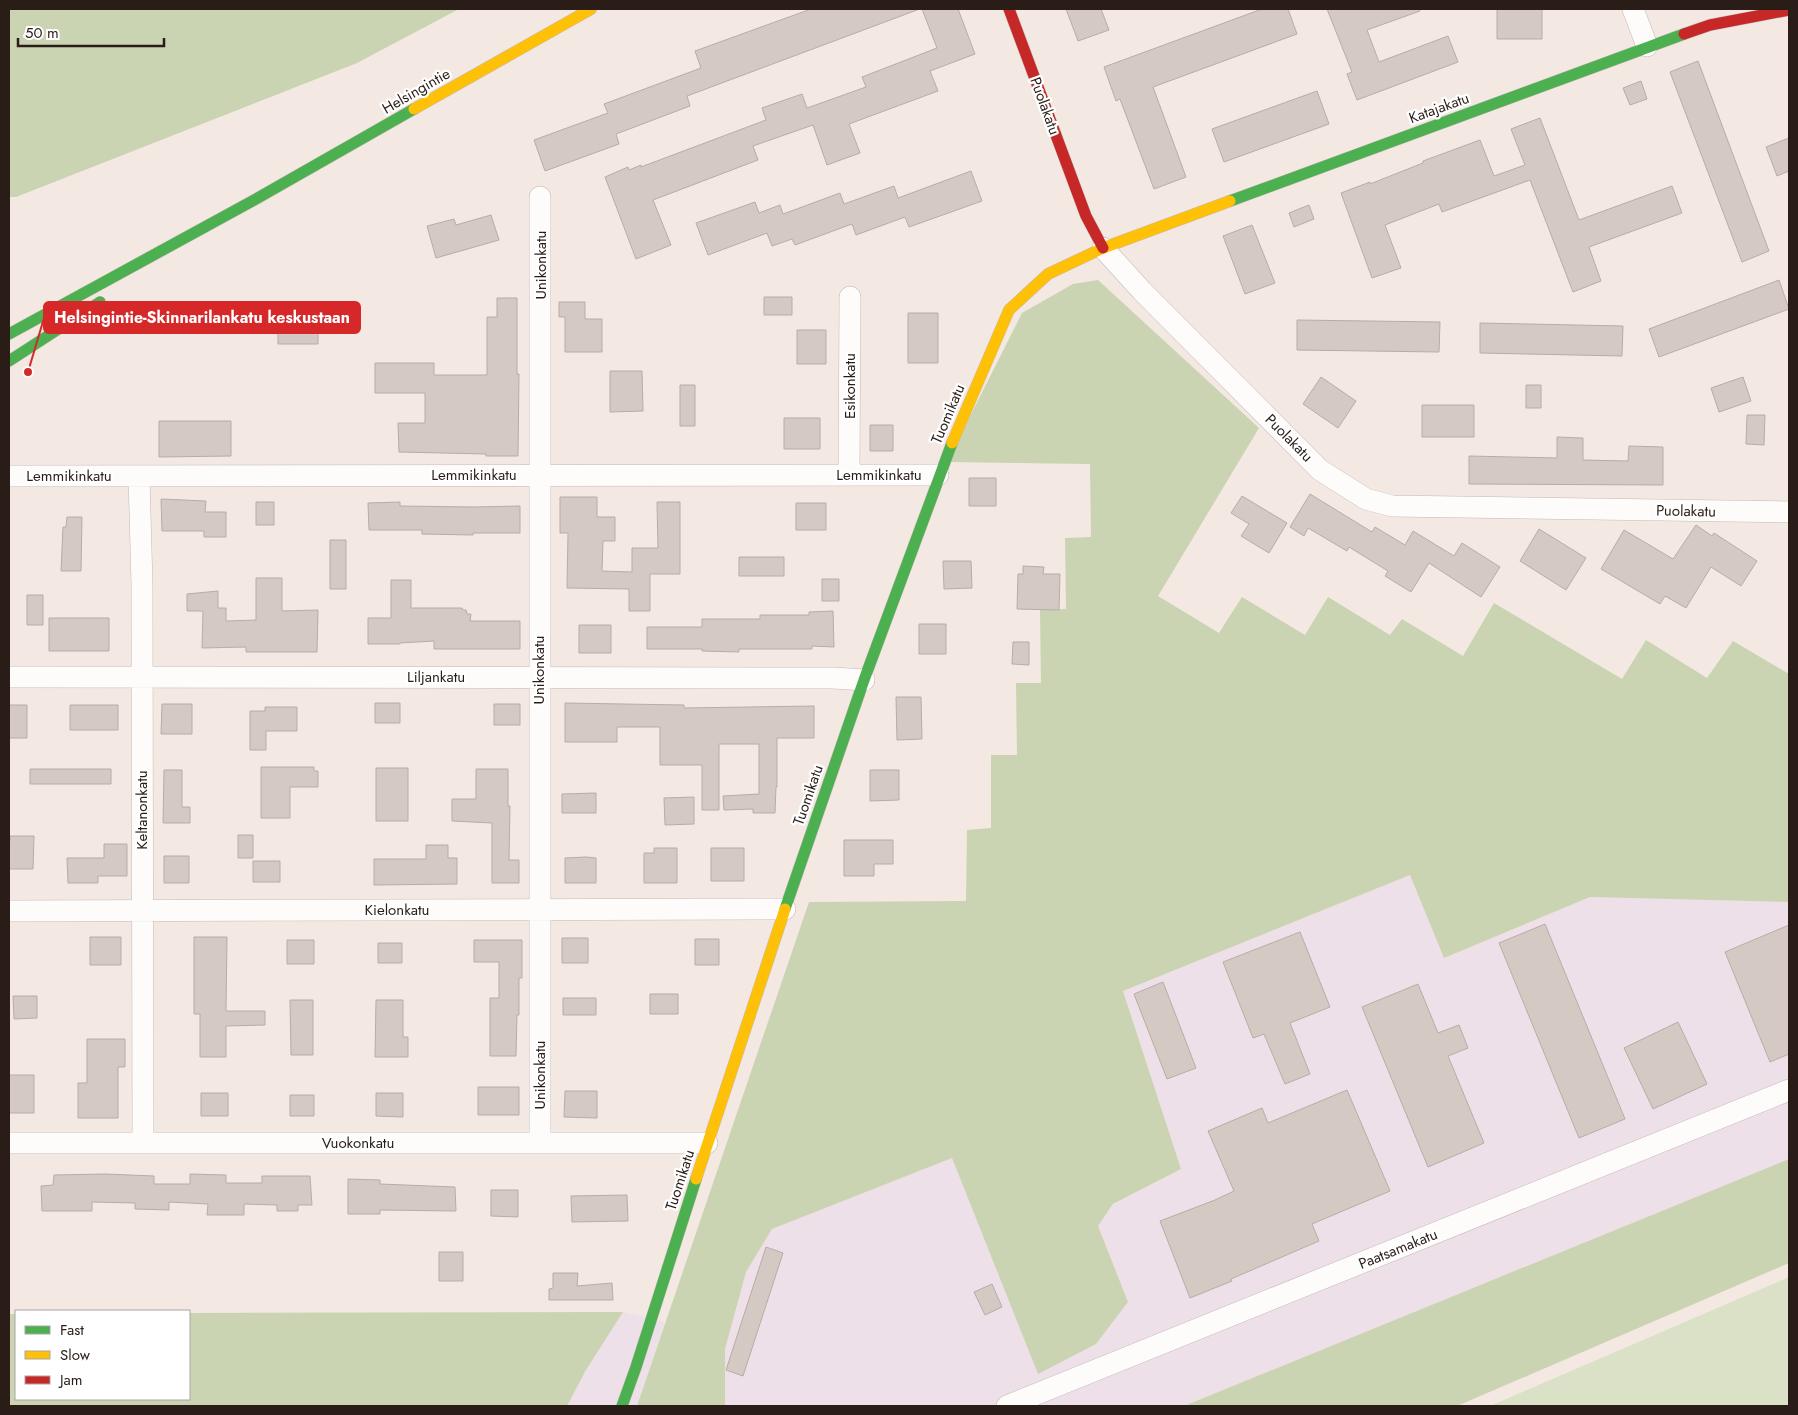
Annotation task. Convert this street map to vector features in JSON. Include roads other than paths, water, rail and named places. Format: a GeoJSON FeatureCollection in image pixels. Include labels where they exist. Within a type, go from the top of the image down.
{"type":"FeatureCollection","features":[{"type":"Feature","properties":{"kind":"street","name":"Helsingintie"},"geometry":{"type":"LineString","coordinates":[[9,334],[256,199],[592,9]]}},
{"type":"Feature","properties":{"kind":"street","name":"Puolakatu"},"geometry":{"type":"LineString","coordinates":[[1009,9],[1086,216],[1103,248],[1142,291],[1320,470],[1366,499],[1392,506],[1789,512]]}},
{"type":"Feature","properties":{"kind":"street"},"geometry":{"type":"LineString","coordinates":[[1633,9],[1647,46]]}},
{"type":"Feature","properties":{"kind":"street","name":"Katajakatu"},"geometry":{"type":"LineString","coordinates":[[1103,248],[1647,46],[1710,25],[1789,10]]}},
{"type":"Feature","properties":{"kind":"street","name":"Unikonkatu"},"geometry":{"type":"LineString","coordinates":[[540,197],[540,1143]]}},
{"type":"Feature","properties":{"kind":"street","name":"Helsingintie"},"geometry":{"type":"LineString","coordinates":[[140,276],[256,199]]}},
{"type":"Feature","properties":{"kind":"street","name":"Tuomikatu"},"geometry":{"type":"LineString","coordinates":[[622,1406],[707,1144],[786,910],[864,680],[938,474],[1009,310],[1048,274],[1103,248]]}},
{"type":"Feature","properties":{"kind":"street"},"geometry":{"type":"LineString","coordinates":[[9,324],[76,297]]}},
{"type":"Feature","properties":{"kind":"street","name":"Esikonkatu"},"geometry":{"type":"LineString","coordinates":[[849,474],[850,297]]}},
{"type":"Feature","properties":{"kind":"street"},"geometry":{"type":"LineString","coordinates":[[9,361],[107,298]]}},
{"type":"Feature","properties":{"kind":"street","name":"Lemmikinkatu"},"geometry":{"type":"LineString","coordinates":[[9,476],[938,474]]}},
{"type":"Feature","properties":{"kind":"street","name":"Keltanonkatu"},"geometry":{"type":"LineString","coordinates":[[139,476],[142,584],[143,1143]]}},
{"type":"Feature","properties":{"kind":"street","name":"Liljankatu"},"geometry":{"type":"LineString","coordinates":[[9,677],[832,678],[864,680]]}},
{"type":"Feature","properties":{"kind":"street","name":"Kielonkatu"},"geometry":{"type":"LineString","coordinates":[[9,911],[786,910]]}},
{"type":"Feature","properties":{"kind":"street","name":"Paatsamakatu"},"geometry":{"type":"LineString","coordinates":[[1007,1406],[1789,1090]]}},
{"type":"Feature","properties":{"kind":"street","name":"Vuokonkatu"},"geometry":{"type":"LineString","coordinates":[[9,1143],[707,1144]]}},
{"type":"Feature","properties":{"kind":"place","name":"Helsingintie-Skinnarilankatu keskustaan"},"geometry":{"type":"Point","coordinates":[28,372]}}]}
